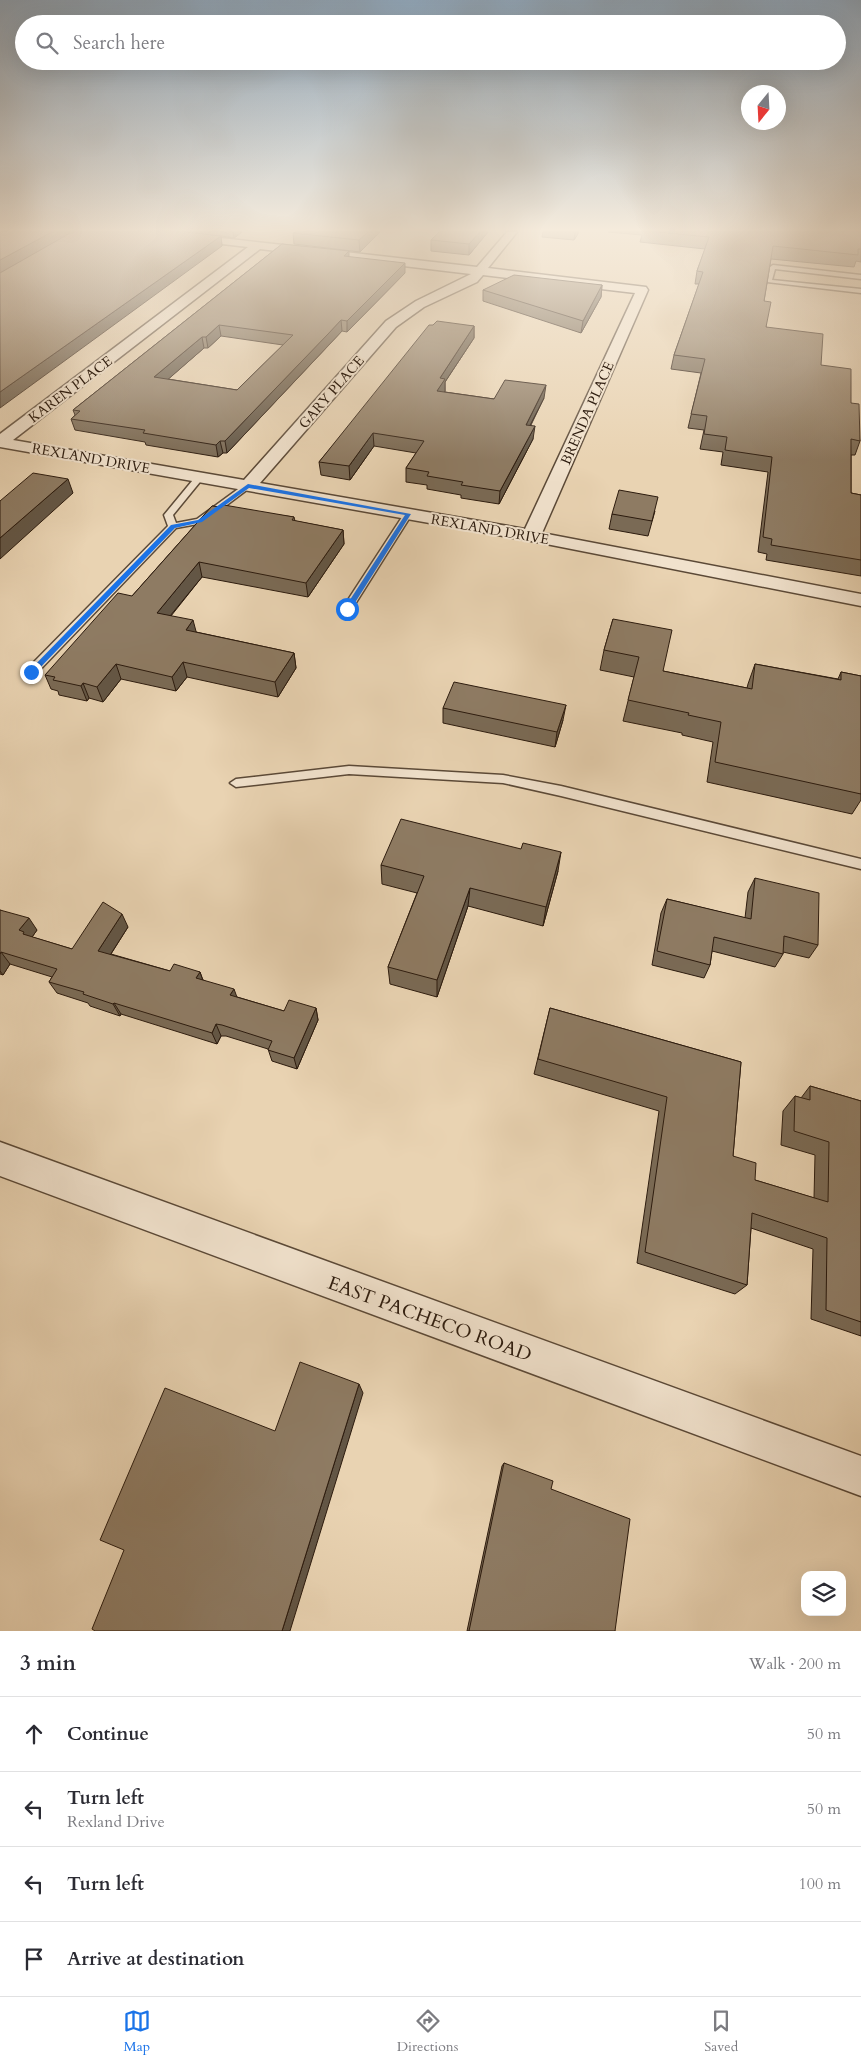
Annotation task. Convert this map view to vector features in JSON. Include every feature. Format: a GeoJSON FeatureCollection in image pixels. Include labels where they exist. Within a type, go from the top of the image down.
{"type":"FeatureCollection","features":[{"type":"Feature","properties":{"kind":"street","name":"KAREN PLACE"},"geometry":{"type":"LineString","coordinates":[[0,442],[175,308]]}},
{"type":"Feature","properties":{"kind":"street","name":"GARY PLACE"},"geometry":{"type":"LineString","coordinates":[[248,486],[391,324],[414,308]]}},
{"type":"Feature","properties":{"kind":"street","name":"BRENDA PLACE"},"geometry":{"type":"LineString","coordinates":[[531,536],[634,308]]}},
{"type":"Feature","properties":{"kind":"street","name":"REXLAND DRIVE"},"geometry":{"type":"LineString","coordinates":[[0,442],[531,536],[861,600]]}},
{"type":"Feature","properties":{"kind":"street","name":"EAST PACHECO ROAD"},"geometry":{"type":"LineString","coordinates":[[0,1160],[861,1476]]}},
{"type":"Feature","properties":{"kind":"lane"},"geometry":{"type":"LineString","coordinates":[[173,526],[168,515],[200,477]]}},
{"type":"Feature","properties":{"kind":"lane"},"geometry":{"type":"LineString","coordinates":[[31,672],[173,526],[200,521],[248,486]]}},
{"type":"Feature","properties":{"kind":"lane"},"geometry":{"type":"LineString","coordinates":[[347,609],[408,514]]}},
{"type":"Feature","properties":{"kind":"lane"},"geometry":{"type":"LineString","coordinates":[[236,783],[349,770],[503,779],[561,790],[861,864]]}},
{"type":"Feature","properties":{"kind":"building"},"geometry":{"type":"Polygon","coordinates":[[[0,308],[119,308],[0,392],[0,308]]]}},
{"type":"Feature","properties":{"kind":"building"},"geometry":{"type":"Polygon","coordinates":[[[201,308],[360,308],[347,321],[341,320],[225,441],[220,441],[216,445],[143,433],[145,430],[71,419],[80,411],[73,410],[201,308]],[[219,325],[154,377],[237,390],[293,335],[219,325]]]}},
{"type":"Feature","properties":{"kind":"building"},"geometry":{"type":"Polygon","coordinates":[[[541,308],[590,308],[583,321],[541,308]]]}},
{"type":"Feature","properties":{"kind":"building"},"geometry":{"type":"Polygon","coordinates":[[[690,308],[770,308],[766,327],[823,334],[821,365],[851,369],[851,403],[859,404],[860,441],[851,439],[851,493],[861,495],[861,560],[771,545],[772,539],[763,537],[772,457],[725,450],[727,437],[704,434],[707,416],[691,414],[705,359],[674,355],[690,308]]]}},
{"type":"Feature","properties":{"kind":"building"},"geometry":{"type":"Polygon","coordinates":[[[437,321],[474,326],[440,378],[445,379],[437,391],[494,399],[505,380],[546,385],[526,425],[535,426],[500,491],[461,485],[463,482],[427,476],[429,472],[406,468],[424,441],[373,433],[349,466],[319,462],[429,325],[433,325],[437,321]]]}},
{"type":"Feature","properties":{"kind":"building"},"geometry":{"type":"Polygon","coordinates":[[[33,473],[68,479],[0,538],[0,501],[33,473]]]}},
{"type":"Feature","properties":{"kind":"building"},"geometry":{"type":"Polygon","coordinates":[[[619,490],[658,497],[652,521],[612,514],[619,490]]]}},
{"type":"Feature","properties":{"kind":"building"},"geometry":{"type":"Polygon","coordinates":[[[224,505],[294,517],[292,520],[343,530],[306,583],[199,562],[157,613],[193,620],[186,630],[294,653],[275,682],[183,662],[172,677],[116,664],[97,687],[83,683],[81,686],[53,680],[55,677],[45,675],[118,593],[132,596],[212,506],[222,507],[224,505]]]}},
{"type":"Feature","properties":{"kind":"building"},"geometry":{"type":"Polygon","coordinates":[[[613,619],[672,630],[663,671],[752,689],[755,664],[841,680],[841,672],[861,676],[861,794],[715,762],[721,722],[628,700],[639,657],[604,650],[613,619]]]}},
{"type":"Feature","properties":{"kind":"building"},"geometry":{"type":"Polygon","coordinates":[[[454,682],[566,705],[557,732],[443,708],[454,682]]]}},
{"type":"Feature","properties":{"kind":"building"},"geometry":{"type":"Polygon","coordinates":[[[401,819],[521,849],[523,843],[561,852],[546,907],[470,888],[437,980],[388,967],[424,876],[381,865],[401,819]]]}},
{"type":"Feature","properties":{"kind":"building"},"geometry":{"type":"Polygon","coordinates":[[[755,878],[819,893],[818,945],[784,936],[783,954],[714,937],[710,965],[657,951],[667,899],[751,919],[755,878]]]}},
{"type":"Feature","properties":{"kind":"building"},"geometry":{"type":"Polygon","coordinates":[[[103,902],[122,914],[98,951],[170,971],[174,964],[200,972],[196,978],[234,989],[230,995],[284,1011],[289,1000],[316,1008],[294,1058],[268,1050],[272,1041],[222,1025],[216,1024],[212,1033],[113,1004],[83,994],[84,992],[49,982],[57,969],[1,952],[0,954],[0,910],[29,918],[19,930],[24,932],[23,934],[72,949],[103,902]]]}},
{"type":"Feature","properties":{"kind":"building"},"geometry":{"type":"Polygon","coordinates":[[[550,1008],[741,1062],[733,1156],[756,1163],[755,1180],[828,1202],[829,1142],[794,1131],[795,1096],[810,1100],[810,1086],[861,1101],[861,1322],[826,1310],[827,1238],[752,1213],[747,1285],[645,1252],[667,1097],[538,1059],[550,1008]]]}},
{"type":"Feature","properties":{"kind":"building"},"geometry":{"type":"Polygon","coordinates":[[[300,1362],[359,1384],[282,1631],[95,1631],[92,1629],[124,1550],[100,1540],[165,1388],[275,1431],[300,1362]]]}},
{"type":"Feature","properties":{"kind":"building"},"geometry":{"type":"Polygon","coordinates":[[[504,1463],[553,1481],[551,1489],[630,1519],[615,1631],[469,1631],[504,1463]]]}},
{"type":"Feature","properties":{"kind":"route"},"geometry":{"type":"LineString","coordinates":[[31,672],[173,526],[200,521],[248,486],[408,514],[347,609]]}}]}
